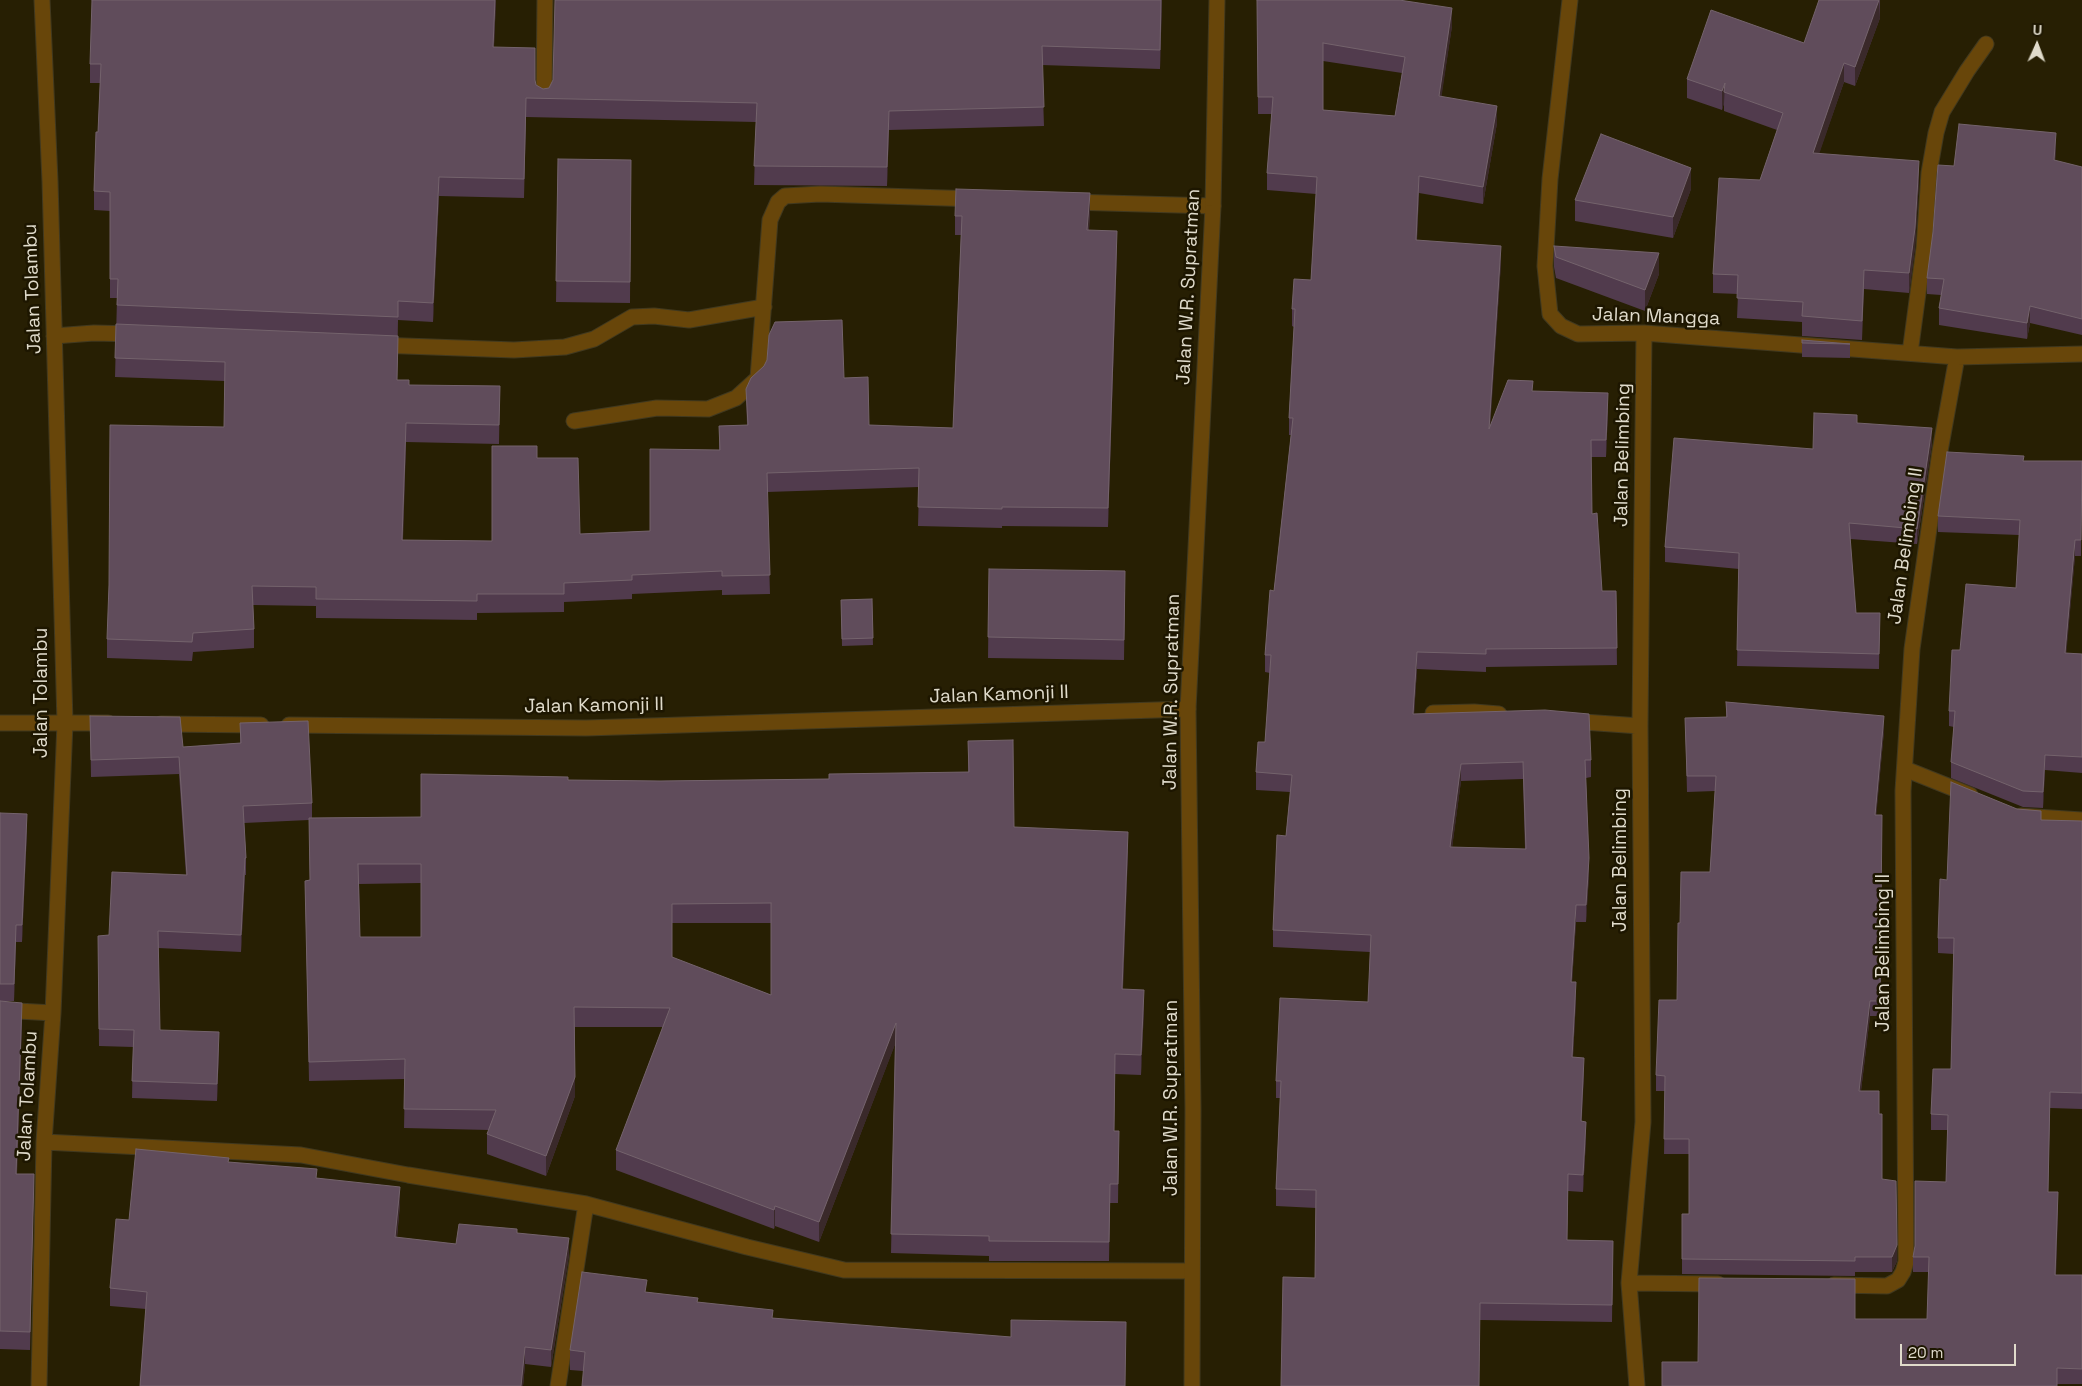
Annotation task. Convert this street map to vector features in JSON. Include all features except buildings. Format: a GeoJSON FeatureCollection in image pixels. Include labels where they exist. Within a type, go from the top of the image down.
{"type":"FeatureCollection","features":[{"type":"Feature","properties":{"kind":"street","name":"Jalan Tolambu"},"geometry":{"type":"LineString","coordinates":[[39,1386],[44,1142],[53,1013],[65,723],[50,191],[42,0]]}},
{"type":"Feature","properties":{"kind":"street"},"geometry":{"type":"LineString","coordinates":[[544,0],[544,99]]}},
{"type":"Feature","properties":{"kind":"street","name":"Jalan W.R. Supratman"},"geometry":{"type":"LineString","coordinates":[[1192,1386],[1192,1099],[1188,709],[1213,206],[1217,0]]}},
{"type":"Feature","properties":{"kind":"street","name":"Jalan Mangga"},"geometry":{"type":"LineString","coordinates":[[1570,0],[1550,179],[1545,266],[1550,314],[1561,326],[1578,334],[1644,333],[1956,357],[2082,354]]}},
{"type":"Feature","properties":{"kind":"street"},"geometry":{"type":"LineString","coordinates":[[1910,353],[1924,248],[1929,173],[1936,133],[1942,112],[1966,70],[1986,44]]}},
{"type":"Feature","properties":{"kind":"street"},"geometry":{"type":"LineString","coordinates":[[574,421],[657,408],[708,409],[736,398],[758,378],[770,220],[778,202],[785,196],[820,194],[987,199]]}},
{"type":"Feature","properties":{"kind":"street"},"geometry":{"type":"LineString","coordinates":[[1056,201],[1213,206]]}},
{"type":"Feature","properties":{"kind":"street"},"geometry":{"type":"LineString","coordinates":[[366,345],[514,350],[565,347],[594,339],[632,317],[654,316],[689,320],[764,307]]}},
{"type":"Feature","properties":{"kind":"street"},"geometry":{"type":"LineString","coordinates":[[54,336],[94,333],[148,335]]}},
{"type":"Feature","properties":{"kind":"street","name":"Jalan Belimbing"},"geometry":{"type":"LineString","coordinates":[[1637,1386],[1629,1283],[1643,1122],[1640,726],[1644,333]]}},
{"type":"Feature","properties":{"kind":"street","name":"Jalan Belimbing II"},"geometry":{"type":"LineString","coordinates":[[1817,1285],[1887,1286],[1898,1280],[1906,1262],[1903,801],[1913,639],[1940,451],[1956,357]]}},
{"type":"Feature","properties":{"kind":"street","name":"Jalan Kamonji II"},"geometry":{"type":"LineString","coordinates":[[144,724],[586,728],[1188,709]]}},
{"type":"Feature","properties":{"kind":"street"},"geometry":{"type":"LineString","coordinates":[[1433,713],[1474,712],[1510,715]]}},
{"type":"Feature","properties":{"kind":"street"},"geometry":{"type":"LineString","coordinates":[[1555,720],[1640,726]]}},
{"type":"Feature","properties":{"kind":"street"},"geometry":{"type":"LineString","coordinates":[[0,723],[124,724]]}},
{"type":"Feature","properties":{"kind":"street"},"geometry":{"type":"LineString","coordinates":[[1905,769],[1985,801]]}},
{"type":"Feature","properties":{"kind":"street"},"geometry":{"type":"LineString","coordinates":[[2012,812],[2021,816],[2082,820]]}},
{"type":"Feature","properties":{"kind":"street"},"geometry":{"type":"LineString","coordinates":[[0,1010],[53,1013]]}},
{"type":"Feature","properties":{"kind":"street"},"geometry":{"type":"LineString","coordinates":[[44,1142],[301,1155],[408,1175],[586,1204],[747,1247],[844,1270],[1191,1271]]}},
{"type":"Feature","properties":{"kind":"street"},"geometry":{"type":"LineString","coordinates":[[558,1386],[586,1204]]}},
{"type":"Feature","properties":{"kind":"street"},"geometry":{"type":"LineString","coordinates":[[1629,1283],[1728,1284]]}}]}
